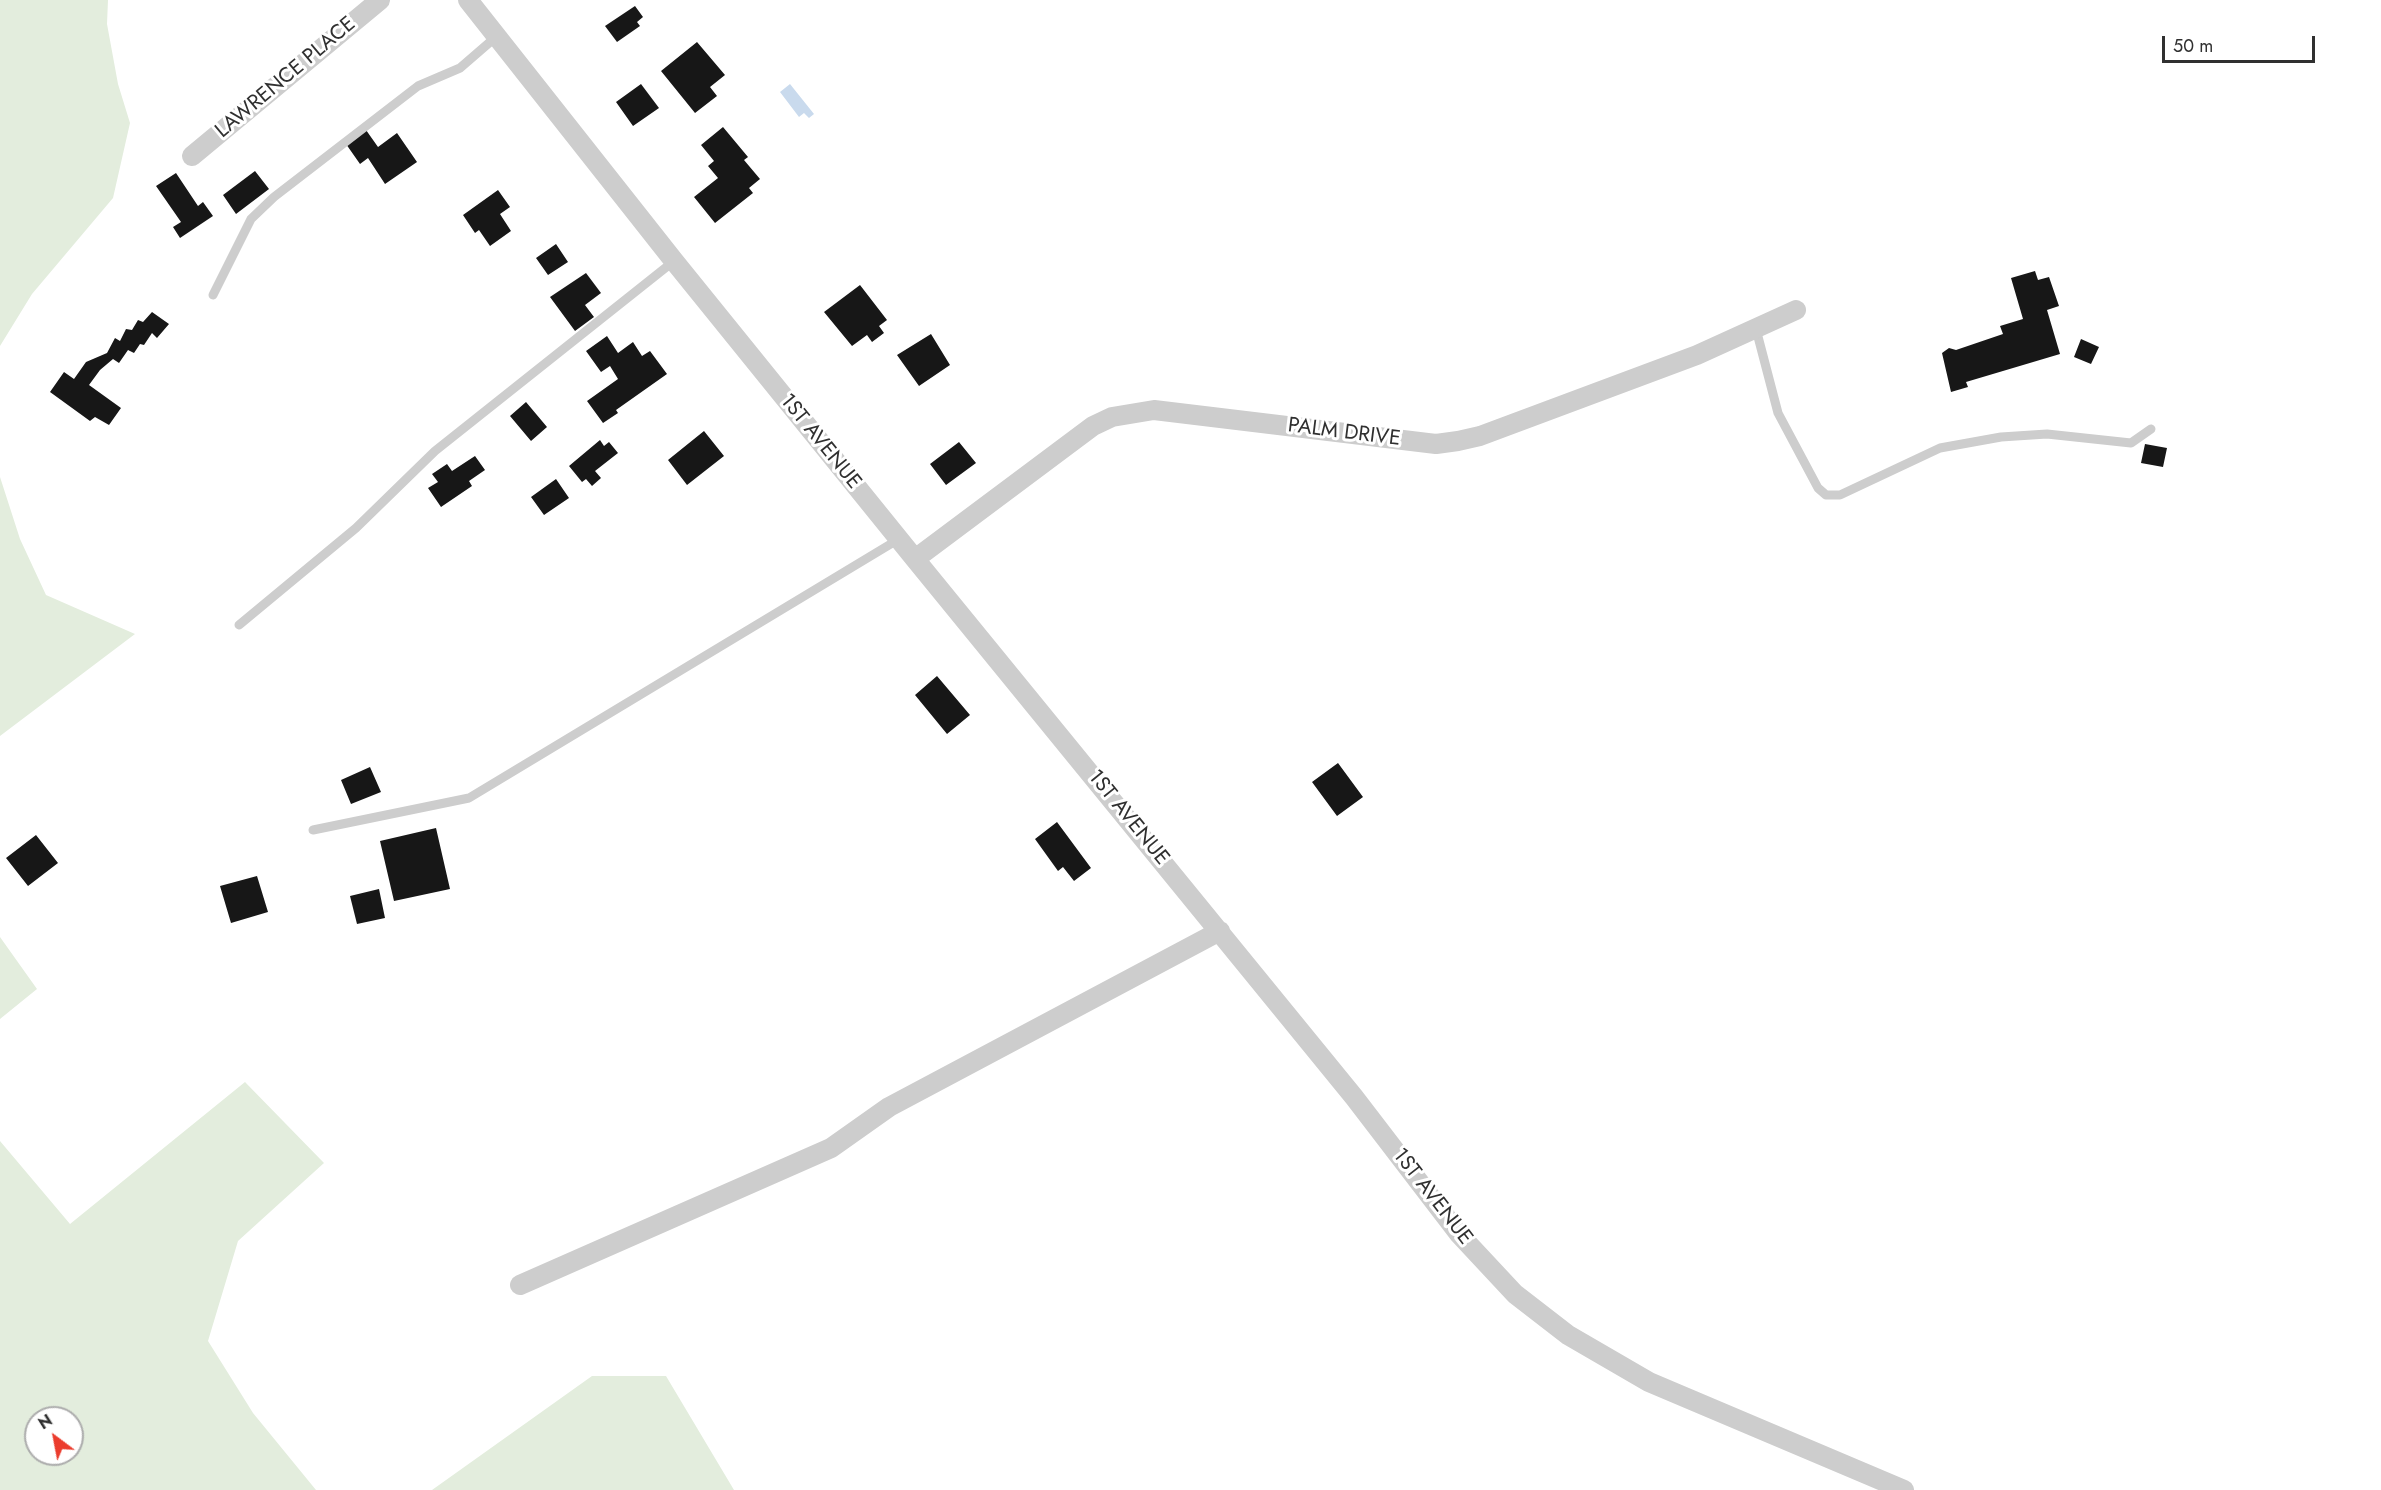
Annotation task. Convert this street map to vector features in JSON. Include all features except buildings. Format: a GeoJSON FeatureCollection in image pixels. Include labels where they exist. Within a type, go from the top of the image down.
{"type":"FeatureCollection","features":[{"type":"Feature","properties":{"kind":"street","name":"LAWRENCE PLACE"},"geometry":{"type":"LineString","coordinates":[[192,156],[380,0]]}},
{"type":"Feature","properties":{"kind":"street","name":"1ST AVENUE"},"geometry":{"type":"LineString","coordinates":[[468,0],[674,261],[1354,1097],[1459,1234],[1515,1294],[1568,1335],[1649,1382],[1904,1490]]}},
{"type":"Feature","properties":{"kind":"street","name":"PALM DRIVE"},"geometry":{"type":"LineString","coordinates":[[915,559],[1093,426],[1112,417],[1154,410],[1436,444],[1458,441],[1644,375],[1796,310]]}},
{"type":"Feature","properties":{"kind":"street"},"geometry":{"type":"LineString","coordinates":[[520,1285],[831,1148],[889,1107],[1220,931]]}},
{"type":"Feature","properties":{"kind":"lane"},"geometry":{"type":"LineString","coordinates":[[213,295],[251,219],[274,197],[418,86],[460,68],[497,36]]}},
{"type":"Feature","properties":{"kind":"lane"},"geometry":{"type":"LineString","coordinates":[[239,625],[356,528],[435,451],[674,261]]}},
{"type":"Feature","properties":{"kind":"lane"},"geometry":{"type":"LineString","coordinates":[[1756,329],[1778,412],[1818,488],[1826,495],[1840,495],[1940,448],[2001,437],[2047,434],[2131,443],[2151,429]]}},
{"type":"Feature","properties":{"kind":"lane"},"geometry":{"type":"LineString","coordinates":[[313,830],[470,798],[899,539]]}},
{"type":"Feature","properties":{"kind":"green space"},"geometry":{"type":"Polygon","coordinates":[[[0,0],[108,0],[107,24],[118,84],[130,123],[113,198],[32,294],[0,346],[0,0]]]}},
{"type":"Feature","properties":{"kind":"green space"},"geometry":{"type":"Polygon","coordinates":[[[0,477],[20,539],[46,595],[135,634],[0,736],[0,477]]]}},
{"type":"Feature","properties":{"kind":"green space"},"geometry":{"type":"Polygon","coordinates":[[[0,937],[37,989],[0,1019],[0,937]]]}},
{"type":"Feature","properties":{"kind":"green space"},"geometry":{"type":"Polygon","coordinates":[[[245,1082],[324,1163],[238,1241],[208,1341],[253,1413],[316,1490],[0,1490],[0,1141],[70,1224],[245,1082]]]}},
{"type":"Feature","properties":{"kind":"green space"},"geometry":{"type":"Polygon","coordinates":[[[592,1376],[666,1376],[734,1490],[432,1490],[592,1376]]]}},
{"type":"Feature","properties":{"kind":"water"},"geometry":{"type":"Polygon","coordinates":[[[790,84],[814,114],[809,118],[804,113],[799,117],[780,92],[790,84]]]}}]}
